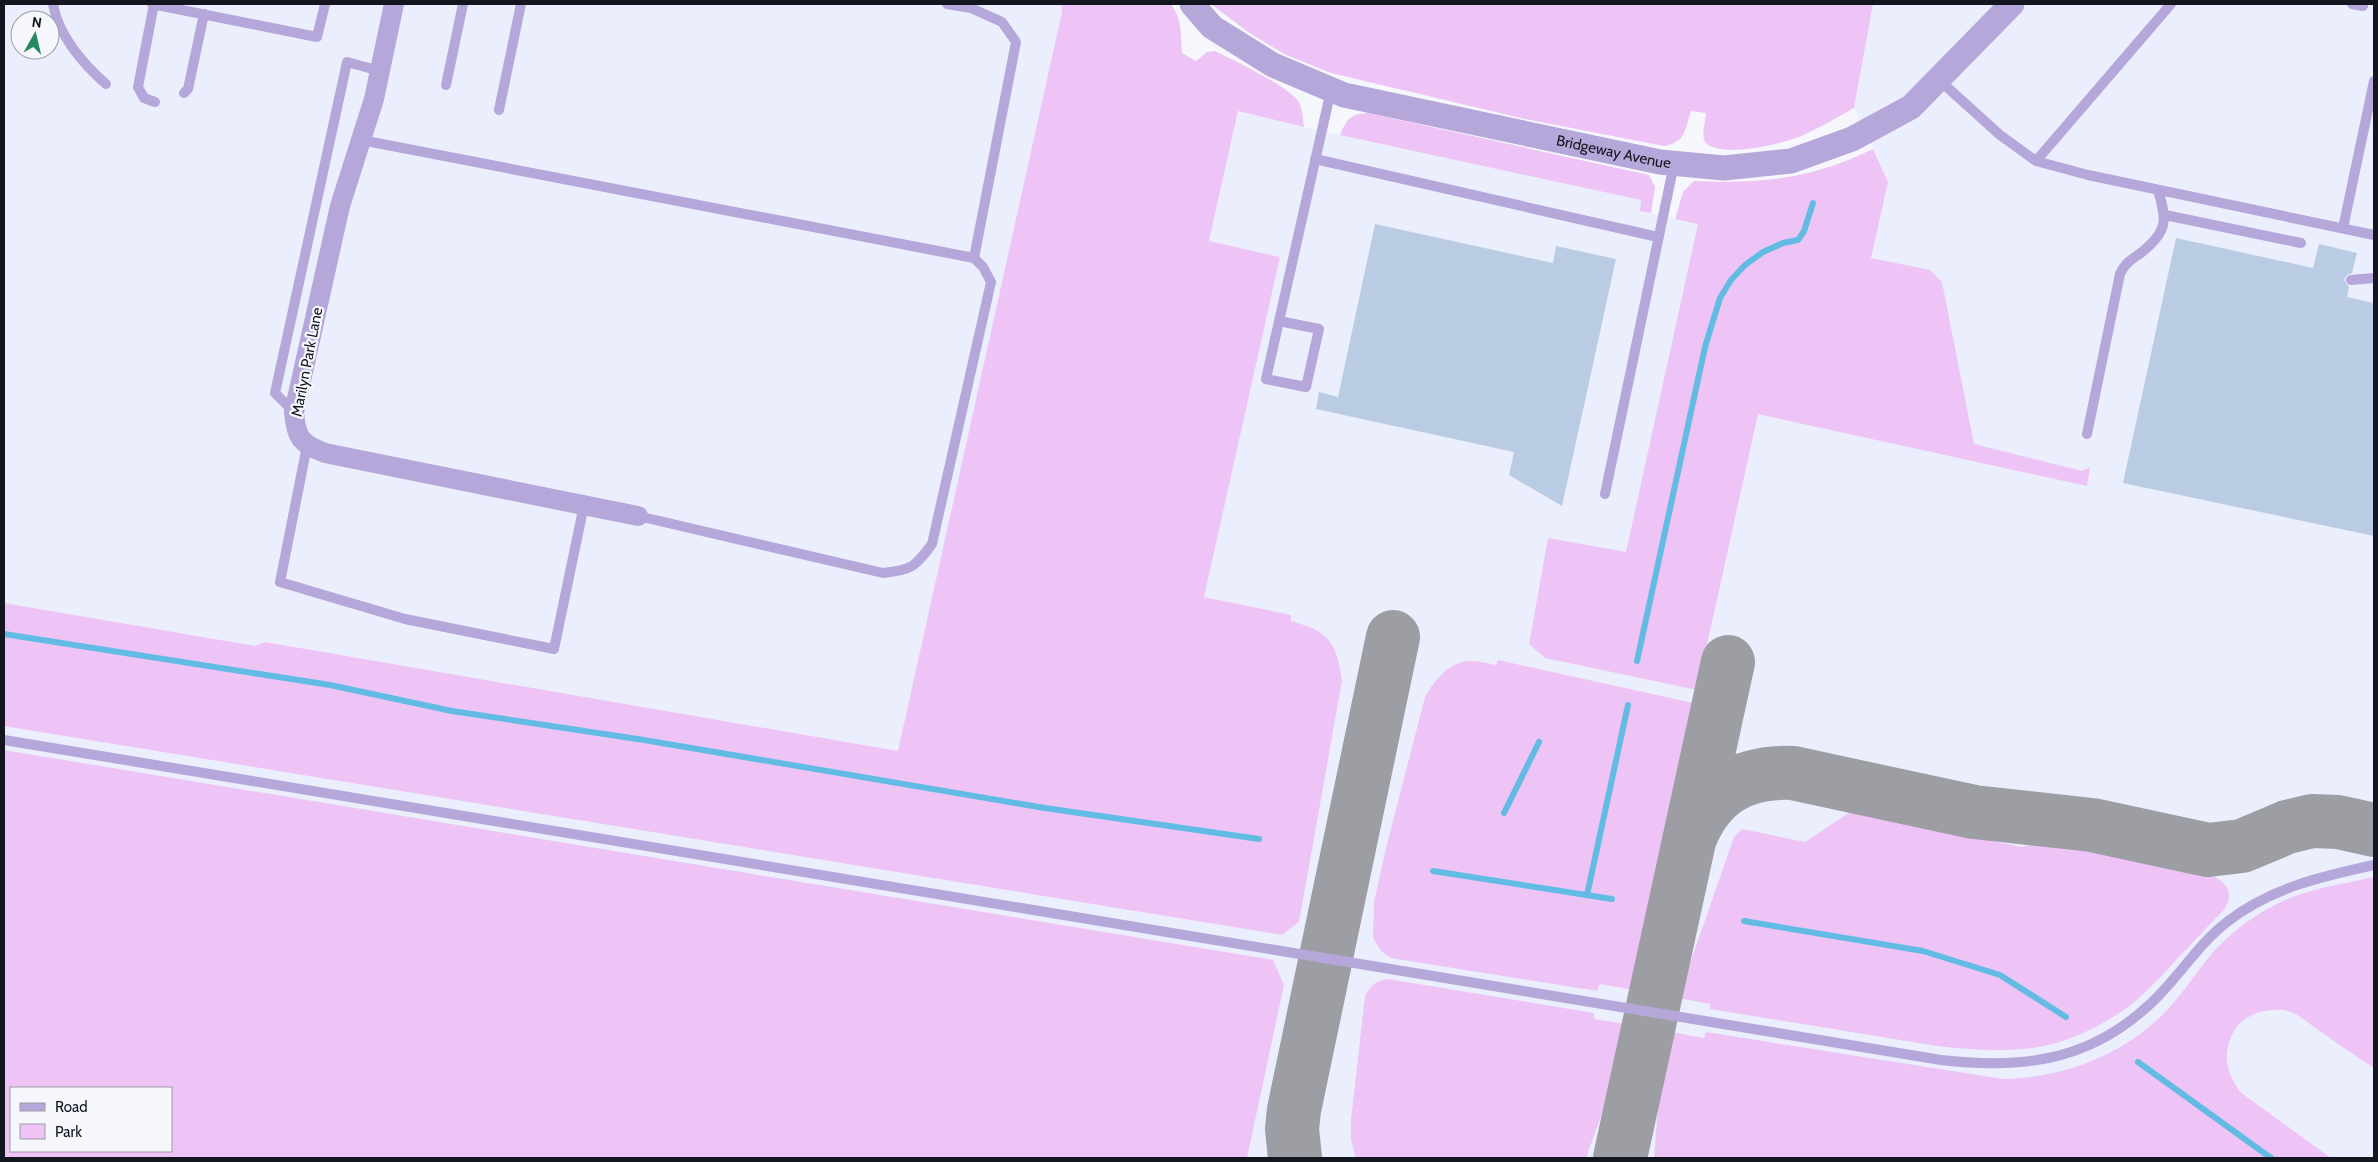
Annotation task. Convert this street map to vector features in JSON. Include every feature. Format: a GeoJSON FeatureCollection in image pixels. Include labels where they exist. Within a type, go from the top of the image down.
{"type":"FeatureCollection","features":[{"type":"Feature","properties":{"kind":"street","name":"Marilyn Park Lane"},"geometry":{"type":"LineString","coordinates":[[307,446],[295,431],[294,412],[340,206],[374,100],[394,4]]}},
{"type":"Feature","properties":{"kind":"street","name":"Bridgeway Avenue"},"geometry":{"type":"LineString","coordinates":[[1192,4],[1212,27],[1274,65],[1353,97],[1674,163],[1724,168],[1791,161],[1852,139],[1911,107],[2012,4]]}},
{"type":"Feature","properties":{"kind":"street"},"geometry":{"type":"LineString","coordinates":[[307,446],[325,453],[638,516]]}},
{"type":"Feature","properties":{"kind":"lane"},"geometry":{"type":"LineString","coordinates":[[53,4],[63,32],[74,48],[106,84]]}},
{"type":"Feature","properties":{"kind":"lane"},"geometry":{"type":"LineString","coordinates":[[155,102],[144,98],[138,87],[153,4],[317,37],[325,4]]}},
{"type":"Feature","properties":{"kind":"lane"},"geometry":{"type":"LineString","coordinates":[[446,85],[463,4]]}},
{"type":"Feature","properties":{"kind":"lane"},"geometry":{"type":"LineString","coordinates":[[499,110],[521,4]]}},
{"type":"Feature","properties":{"kind":"lane"},"geometry":{"type":"LineString","coordinates":[[947,4],[971,8],[1002,22],[1016,42],[974,258]]}},
{"type":"Feature","properties":{"kind":"lane"},"geometry":{"type":"LineString","coordinates":[[2036,161],[2171,4]]}},
{"type":"Feature","properties":{"kind":"lane"},"geometry":{"type":"LineString","coordinates":[[2352,4],[2363,6]]}},
{"type":"Feature","properties":{"kind":"lane"},"geometry":{"type":"LineString","coordinates":[[184,93],[188,89],[204,14]]}},
{"type":"Feature","properties":{"kind":"lane"},"geometry":{"type":"LineString","coordinates":[[294,412],[275,394],[347,62],[380,71]]}},
{"type":"Feature","properties":{"kind":"lane"},"geometry":{"type":"LineString","coordinates":[[1938,78],[2000,135],[2036,161],[2088,175],[2374,234]]}},
{"type":"Feature","properties":{"kind":"lane"},"geometry":{"type":"LineString","coordinates":[[2343,228],[2374,81]]}},
{"type":"Feature","properties":{"kind":"lane"},"geometry":{"type":"LineString","coordinates":[[1279,321],[1319,328],[1306,387],[1266,379],[1315,159],[1331,89]]}},
{"type":"Feature","properties":{"kind":"lane"},"geometry":{"type":"LineString","coordinates":[[361,140],[974,258],[983,267],[991,282],[932,544],[921,559],[906,571],[883,573],[638,516]]}},
{"type":"Feature","properties":{"kind":"lane"},"geometry":{"type":"LineString","coordinates":[[1315,159],[1658,237]]}},
{"type":"Feature","properties":{"kind":"lane"},"geometry":{"type":"LineString","coordinates":[[1605,494],[1674,163]]}},
{"type":"Feature","properties":{"kind":"lane"},"geometry":{"type":"LineString","coordinates":[[2087,434],[2120,274],[2124,264],[2159,236],[2165,215],[2158,190]]}},
{"type":"Feature","properties":{"kind":"lane"},"geometry":{"type":"LineString","coordinates":[[2165,215],[2301,243]]}},
{"type":"Feature","properties":{"kind":"lane"},"geometry":{"type":"LineString","coordinates":[[2351,280],[2374,278]]}},
{"type":"Feature","properties":{"kind":"lane"},"geometry":{"type":"LineString","coordinates":[[307,446],[280,582],[405,619],[554,649],[584,505]]}},
{"type":"Feature","properties":{"kind":"lane"},"geometry":{"type":"LineString","coordinates":[[4,740],[1941,1060],[1983,1065],[2020,1063],[2056,1057],[2091,1044],[2122,1027],[2150,1005],[2226,922],[2257,902],[2290,887],[2374,864]]}},
{"type":"Feature","properties":{"kind":"shaded area"},"geometry":{"type":"Polygon","coordinates":[[[4,4],[1061,4],[1062,12],[1249,394],[1280,257],[1209,241],[1238,111],[1642,200],[1640,211],[1698,224],[1888,181],[1854,108],[1873,4],[2374,4],[2374,1158],[4,1158],[4,4]]]}},
{"type":"Feature","properties":{"kind":"green space"},"geometry":{"type":"Polygon","coordinates":[[[1061,4],[1171,4],[1179,22],[1182,53],[1196,61],[1207,52],[1215,51],[1283,88],[1298,101],[1302,110],[1304,127],[1238,111],[1209,241],[1280,257],[1204,597],[1291,615],[1291,621],[1323,634],[1334,648],[1342,681],[1299,922],[1282,935],[4,726],[4,603],[255,646],[265,642],[898,751],[1062,12],[1061,4]]]}},
{"type":"Feature","properties":{"kind":"green space"},"geometry":{"type":"Polygon","coordinates":[[[1211,4],[1873,4],[1854,108],[1797,138],[1755,148],[1726,150],[1714,148],[1704,140],[1703,133],[1706,113],[1691,111],[1686,129],[1681,138],[1677,142],[1664,146],[1525,119],[1331,73],[1284,54],[1248,32],[1211,4]]]}},
{"type":"Feature","properties":{"kind":"green space"},"geometry":{"type":"Polygon","coordinates":[[[1368,113],[1649,175],[1655,187],[1651,213],[1640,211],[1641,200],[1340,135],[1350,118],[1368,113]]]}},
{"type":"Feature","properties":{"kind":"green space"},"geometry":{"type":"Polygon","coordinates":[[[1873,149],[1888,182],[1871,258],[1930,270],[1942,282],[1974,444],[2082,471],[2090,467],[2087,486],[1758,414],[1697,690],[1545,658],[1529,644],[1548,538],[1626,552],[1698,224],[1675,219],[1683,192],[1694,181],[1764,180],[1807,173],[1850,159],[1873,149]]]}},
{"type":"Feature","properties":{"kind":"green space"},"geometry":{"type":"Polygon","coordinates":[[[1498,660],[1693,703],[1634,990],[1600,984],[1597,991],[1391,958],[1381,951],[1373,938],[1374,902],[1425,697],[1437,679],[1449,668],[1469,661],[1496,665],[1498,660]]]}},
{"type":"Feature","properties":{"kind":"green space"},"geometry":{"type":"Polygon","coordinates":[[[4,750],[1273,960],[1284,985],[1247,1158],[4,1158],[4,750]]]}},
{"type":"Feature","properties":{"kind":"green space"},"geometry":{"type":"Polygon","coordinates":[[[1852,811],[2021,847],[2053,841],[2209,873],[2224,884],[2229,892],[2229,897],[2224,910],[2150,987],[2129,1006],[2084,1033],[2060,1042],[2035,1048],[1992,1050],[1937,1046],[1710,1009],[1710,1004],[1678,998],[1734,837],[1742,829],[1805,842],[1852,811]]]}},
{"type":"Feature","properties":{"kind":"green space"},"geometry":{"type":"Polygon","coordinates":[[[2374,877],[2374,1068],[2300,1017],[2283,1010],[2257,1013],[2242,1022],[2232,1035],[2227,1050],[2229,1071],[2240,1092],[2331,1158],[1654,1158],[1659,1094],[1671,1032],[1704,1038],[1706,1032],[2003,1079],[2049,1074],[2093,1060],[2134,1038],[2169,1008],[2206,960],[2223,942],[2248,921],[2266,910],[2304,893],[2374,877]]]}},
{"type":"Feature","properties":{"kind":"green space"},"geometry":{"type":"Polygon","coordinates":[[[1388,979],[1594,1013],[1594,1019],[1626,1024],[1616,1074],[1586,1158],[1356,1158],[1351,1140],[1351,1120],[1365,996],[1374,984],[1388,979]]]}},
{"type":"Feature","properties":{"kind":"building"},"geometry":{"type":"Polygon","coordinates":[[[1375,224],[1553,263],[1556,246],[1616,259],[1562,506],[1509,475],[1514,452],[1316,409],[1319,392],[1338,397],[1375,224]]]}},
{"type":"Feature","properties":{"kind":"building"},"geometry":{"type":"Polygon","coordinates":[[[2176,238],[2313,268],[2319,244],[2357,253],[2352,273],[2347,275],[2344,280],[2349,287],[2347,297],[2374,303],[2374,536],[2123,483],[2176,238]]]}},
{"type":"Feature","properties":{"kind":"waterway"},"geometry":{"type":"LineString","coordinates":[[1637,661],[1705,347],[1720,298],[1731,280],[1745,265],[1763,252],[1783,243],[1798,240],[1804,231],[1813,203]]}},
{"type":"Feature","properties":{"kind":"waterway"},"geometry":{"type":"LineString","coordinates":[[4,634],[330,685],[452,711],[644,740],[1045,808],[1259,839]]}},
{"type":"Feature","properties":{"kind":"waterway"},"geometry":{"type":"LineString","coordinates":[[1587,895],[1628,705]]}},
{"type":"Feature","properties":{"kind":"waterway"},"geometry":{"type":"LineString","coordinates":[[1504,813],[1539,742]]}},
{"type":"Feature","properties":{"kind":"waterway"},"geometry":{"type":"LineString","coordinates":[[1433,871],[1612,899]]}},
{"type":"Feature","properties":{"kind":"waterway"},"geometry":{"type":"LineString","coordinates":[[1744,921],[1923,951],[2000,975],[2066,1017]]}},
{"type":"Feature","properties":{"kind":"waterway"},"geometry":{"type":"LineString","coordinates":[[2138,1062],[2271,1158]]}},
{"type":"Feature","properties":{"kind":"taxiway"},"geometry":{"type":"LineString","coordinates":[[1295,1158],[1292,1129],[1294,1110],[1393,637]]}},
{"type":"Feature","properties":{"kind":"taxiway"},"geometry":{"type":"LineString","coordinates":[[1620,1158],[1728,662]]}},
{"type":"Feature","properties":{"kind":"taxiway"},"geometry":{"type":"LineString","coordinates":[[1689,840],[1706,809],[1729,787],[1742,780],[1774,773],[1793,773],[1974,812],[2092,825],[2208,850],[2242,846],[2287,827],[2312,821],[2338,822],[2374,830]]}}]}
